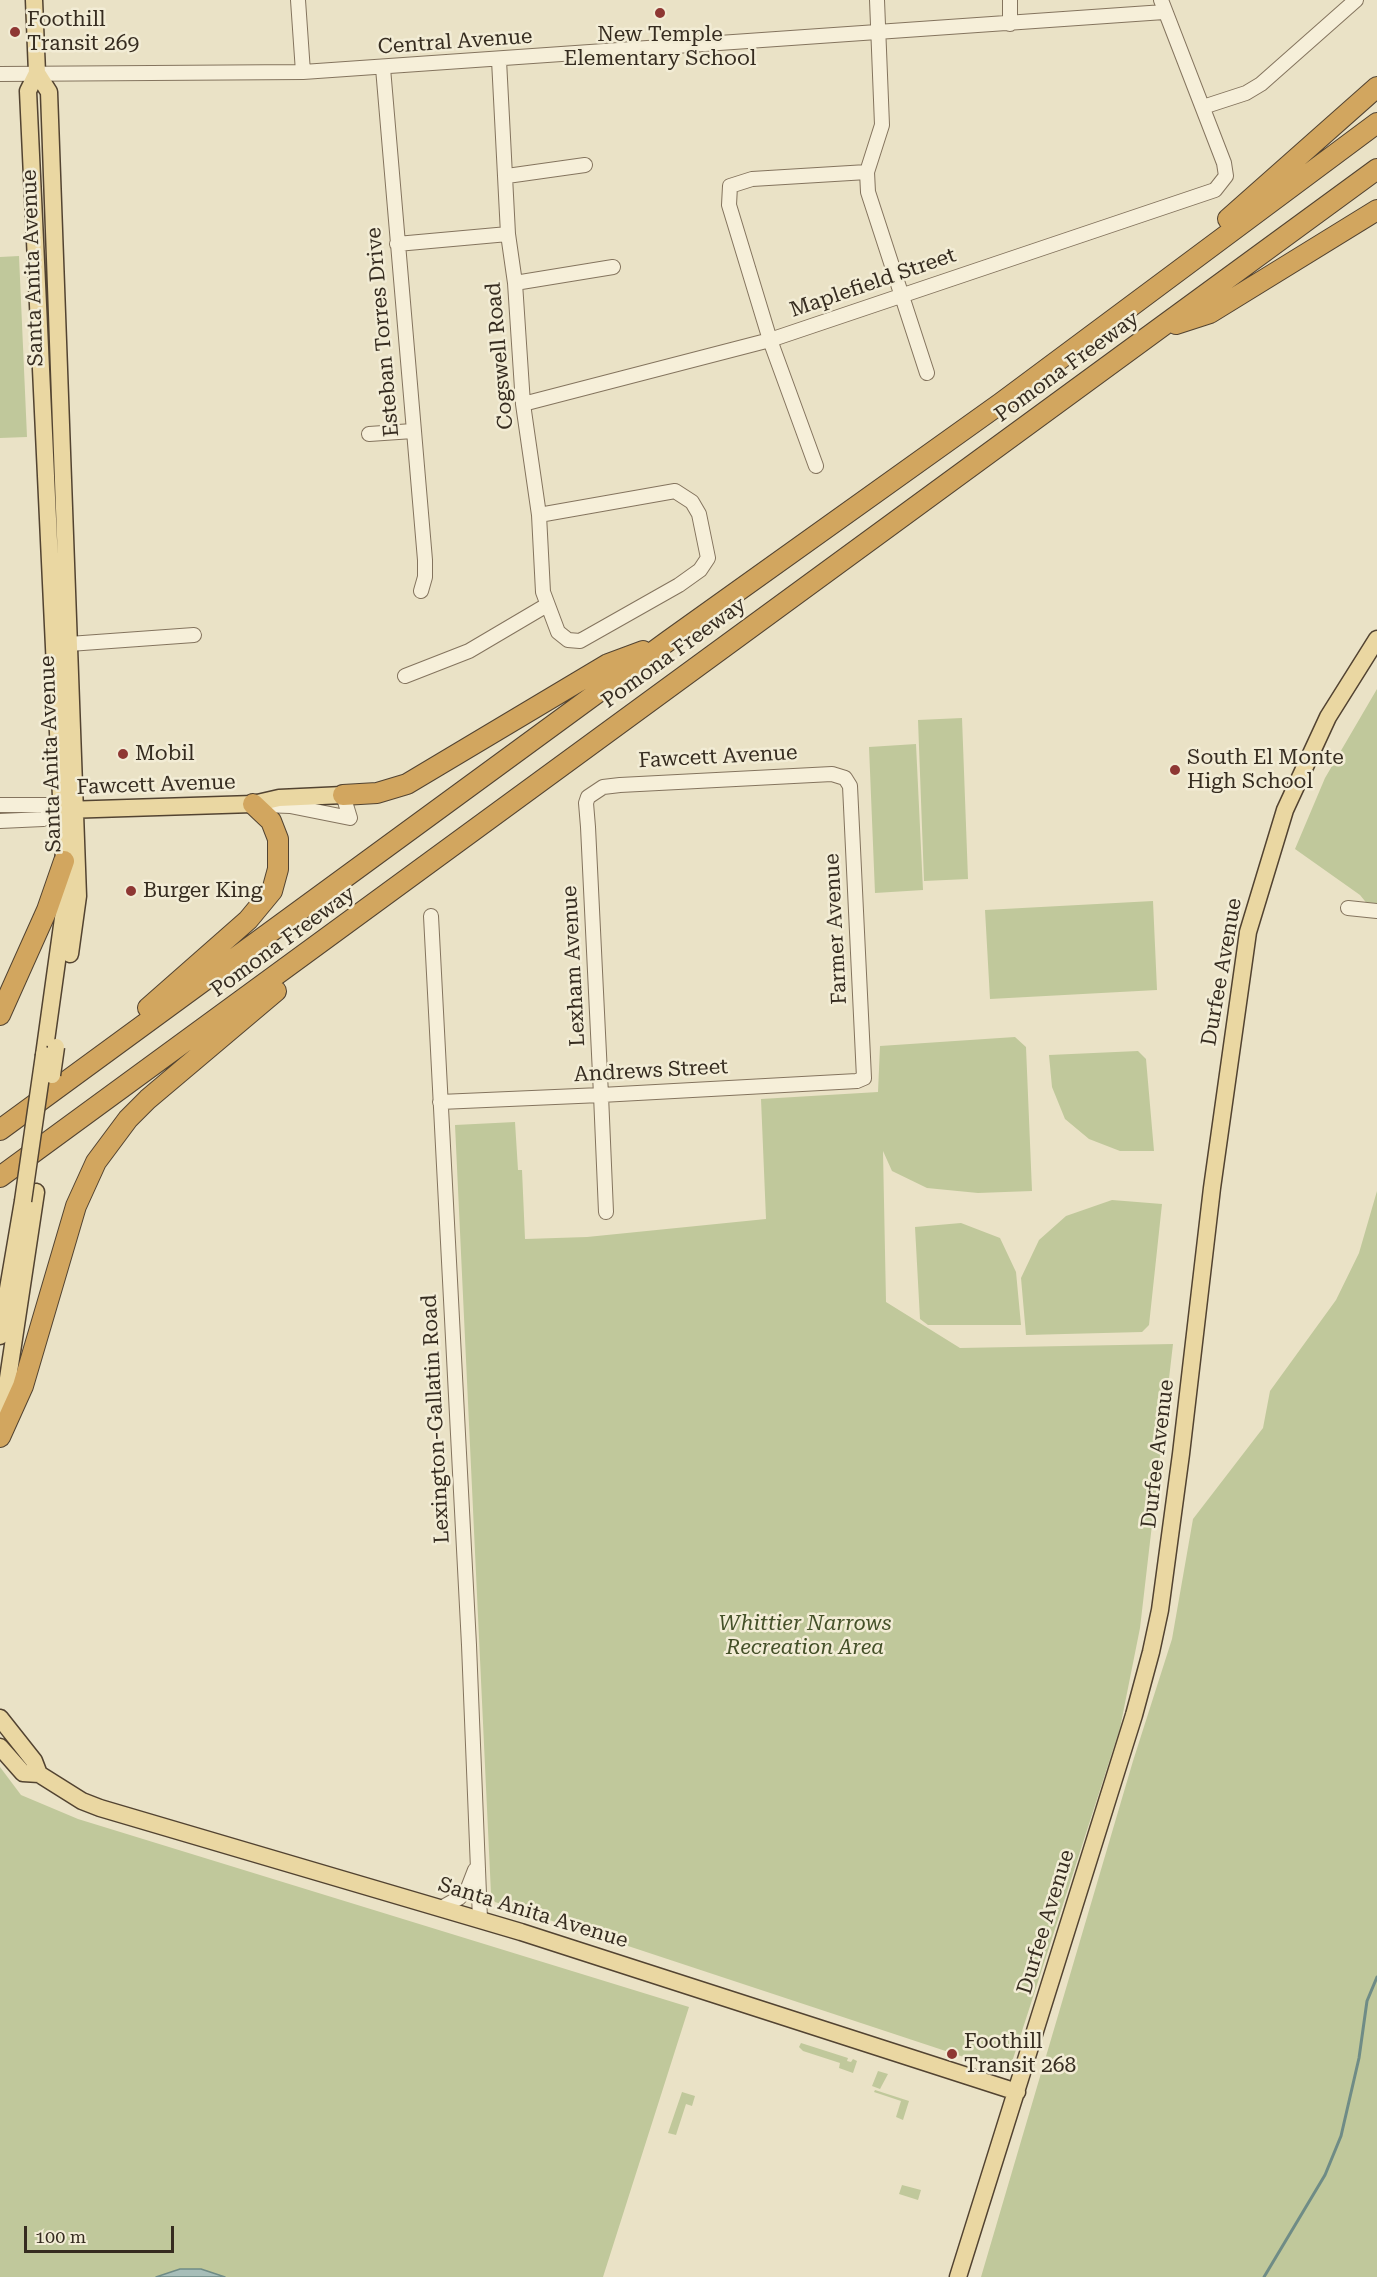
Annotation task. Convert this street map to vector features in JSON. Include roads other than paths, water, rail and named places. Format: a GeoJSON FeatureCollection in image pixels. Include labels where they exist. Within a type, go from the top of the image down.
{"type":"FeatureCollection","features":[{"type":"Feature","properties":{"kind":"highway"},"geometry":{"type":"LineString","coordinates":[[1127,308],[1377,87]]}},
{"type":"Feature","properties":{"kind":"highway","name":"Pomona Freeway"},"geometry":{"type":"LineString","coordinates":[[0,1130],[668,641],[991,410],[1377,123]]}},
{"type":"Feature","properties":{"kind":"highway","name":"Pomona Freeway"},"geometry":{"type":"LineString","coordinates":[[0,1177],[1377,170]]}},
{"type":"Feature","properties":{"kind":"highway"},"geometry":{"type":"LineString","coordinates":[[1159,329],[1210,313],[1377,210]]}},
{"type":"Feature","properties":{"kind":"highway"},"geometry":{"type":"LineString","coordinates":[[343,795],[377,793],[407,784],[608,664],[668,641]]}},
{"type":"Feature","properties":{"kind":"highway"},"geometry":{"type":"LineString","coordinates":[[54,1090],[248,920],[272,891],[278,869],[278,839],[271,821],[253,804]]}},
{"type":"Feature","properties":{"kind":"highway"},"geometry":{"type":"LineString","coordinates":[[0,1015],[47,910],[64,861]]}},
{"type":"Feature","properties":{"kind":"highway"},"geometry":{"type":"LineString","coordinates":[[0,1437],[22,1386],[76,1206],[96,1162],[110,1143],[128,1119],[180,1071],[424,868]]}},
{"type":"Feature","properties":{"kind":"highway"},"geometry":{"type":"LineString","coordinates":[[0,1186],[57,1135]]}},
{"type":"Feature","properties":{"kind":"main road","name":"Santa Anita Avenue"},"geometry":{"type":"LineString","coordinates":[[34,0],[37,73],[28,91],[55,490],[69,644],[68,810],[64,861],[64,911],[50,1051]]}},
{"type":"Feature","properties":{"kind":"main road","name":"Santa Anita Avenue"},"geometry":{"type":"LineString","coordinates":[[0,1432],[29,1196],[50,1051],[78,896],[68,810],[55,490]]}},
{"type":"Feature","properties":{"kind":"main road","name":"Durfee Avenue"},"geometry":{"type":"LineString","coordinates":[[958,2277],[1140,1695],[1160,1610],[1248,932],[1273,845],[1289,800],[1328,717],[1377,639]]}},
{"type":"Feature","properties":{"kind":"main road","name":"Fawcett Avenue"},"geometry":{"type":"LineString","coordinates":[[68,810],[253,804],[279,798],[343,795]]}},
{"type":"Feature","properties":{"kind":"main road","name":"Santa Anita Avenue"},"geometry":{"type":"LineString","coordinates":[[0,1336],[29,1196]]}},
{"type":"Feature","properties":{"kind":"main road","name":"Santa Anita Avenue"},"geometry":{"type":"LineString","coordinates":[[0,1718],[34,1761],[39,1774],[53,1785],[100,1808],[480,1919],[684,1982],[1017,2092]]}},
{"type":"Feature","properties":{"kind":"main road","name":"Santa Anita Avenue"},"geometry":{"type":"LineString","coordinates":[[0,1747],[23,1773],[39,1774]]}},
{"type":"Feature","properties":{"kind":"street"},"geometry":{"type":"LineString","coordinates":[[298,0],[303,72]]}},
{"type":"Feature","properties":{"kind":"street"},"geometry":{"type":"LineString","coordinates":[[877,0],[882,125],[867,172],[868,192],[927,373]]}},
{"type":"Feature","properties":{"kind":"street"},"geometry":{"type":"LineString","coordinates":[[1010,0],[1010,24]]}},
{"type":"Feature","properties":{"kind":"street"},"geometry":{"type":"LineString","coordinates":[[1162,6],[1203,107],[1246,93],[1261,84],[1347,3]]}},
{"type":"Feature","properties":{"kind":"street","name":"Central Avenue"},"geometry":{"type":"LineString","coordinates":[[0,74],[303,72],[383,68],[1010,24],[1162,6]]}},
{"type":"Feature","properties":{"kind":"street","name":"Cogswell Road"},"geometry":{"type":"LineString","coordinates":[[499,60],[507,176],[508,234],[515,283],[523,404],[539,515],[543,592],[558,632],[568,640],[580,641],[679,585],[706,564],[708,550],[699,514],[692,502],[675,491],[539,515]]}},
{"type":"Feature","properties":{"kind":"street","name":"Esteban Torres Drive"},"geometry":{"type":"LineString","coordinates":[[383,68],[425,560],[425,578],[421,591]]}},
{"type":"Feature","properties":{"kind":"street","name":"Maplefield Street"},"geometry":{"type":"LineString","coordinates":[[523,404],[770,340],[1215,190],[1226,176],[1224,163],[1203,107]]}},
{"type":"Feature","properties":{"kind":"street"},"geometry":{"type":"LineString","coordinates":[[507,176],[585,165]]}},
{"type":"Feature","properties":{"kind":"street"},"geometry":{"type":"LineString","coordinates":[[816,466],[770,340],[729,204],[730,186],[752,179],[867,172]]}},
{"type":"Feature","properties":{"kind":"street"},"geometry":{"type":"LineString","coordinates":[[397,243],[508,234]]}},
{"type":"Feature","properties":{"kind":"street"},"geometry":{"type":"LineString","coordinates":[[515,283],[614,267]]}},
{"type":"Feature","properties":{"kind":"street"},"geometry":{"type":"LineString","coordinates":[[369,434],[413,431]]}},
{"type":"Feature","properties":{"kind":"street"},"geometry":{"type":"LineString","coordinates":[[405,676],[469,651],[547,605]]}},
{"type":"Feature","properties":{"kind":"street"},"geometry":{"type":"LineString","coordinates":[[69,644],[194,635]]}},
{"type":"Feature","properties":{"kind":"street","name":"Fawcett Avenue"},"geometry":{"type":"LineString","coordinates":[[594,792],[603,788],[630,784],[832,774],[845,778]]}},
{"type":"Feature","properties":{"kind":"street","name":"Farmer Avenue"},"geometry":{"type":"LineString","coordinates":[[845,778],[850,786],[864,1078]]}},
{"type":"Feature","properties":{"kind":"street","name":"Lexham Avenue"},"geometry":{"type":"LineString","coordinates":[[594,792],[586,803],[606,1212]]}},
{"type":"Feature","properties":{"kind":"street","name":"Fawcett Avenue"},"geometry":{"type":"LineString","coordinates":[[253,804],[290,806],[350,818],[343,795]]}},
{"type":"Feature","properties":{"kind":"street"},"geometry":{"type":"LineString","coordinates":[[0,805],[47,805],[68,810]]}},
{"type":"Feature","properties":{"kind":"street"},"geometry":{"type":"LineString","coordinates":[[17,820],[18,806]]}},
{"type":"Feature","properties":{"kind":"street"},"geometry":{"type":"LineString","coordinates":[[0,821],[43,819],[68,810]]}},
{"type":"Feature","properties":{"kind":"street"},"geometry":{"type":"LineString","coordinates":[[1348,908],[1377,911]]}},
{"type":"Feature","properties":{"kind":"street","name":"Lexington-Gallatin Road"},"geometry":{"type":"LineString","coordinates":[[431,916],[480,1919]]}},
{"type":"Feature","properties":{"kind":"street","name":"Andrews Street"},"geometry":{"type":"LineString","coordinates":[[440,1102],[857,1081],[864,1078]]}},
{"type":"Feature","properties":{"kind":"street"},"geometry":{"type":"LineString","coordinates":[[441,1908],[459,1898],[468,1888],[478,1863]]}},
{"type":"Feature","properties":{"kind":"water"},"geometry":{"type":"Polygon","coordinates":[[[180,2269],[201,2269],[225,2277],[156,2277],[180,2269]]]}},
{"type":"Feature","properties":{"kind":"waterway"},"geometry":{"type":"LineString","coordinates":[[1264,2277],[1325,2175],[1341,2136],[1359,2058],[1367,2001],[1377,1977]]}},
{"type":"Feature","properties":{"kind":"place","name":"New Temple Elementary School"},"geometry":{"type":"Point","coordinates":[660,13]}},
{"type":"Feature","properties":{"kind":"place","name":"Foothill Transit 269"},"geometry":{"type":"Point","coordinates":[15,32]}},
{"type":"Feature","properties":{"kind":"place","name":"Mobil"},"geometry":{"type":"Point","coordinates":[123,754]}},
{"type":"Feature","properties":{"kind":"place","name":"South El Monte High School"},"geometry":{"type":"Point","coordinates":[1175,770]}},
{"type":"Feature","properties":{"kind":"place","name":"Burger King"},"geometry":{"type":"Point","coordinates":[131,891]}},
{"type":"Feature","properties":{"kind":"place","name":"Foothill Transit 268"},"geometry":{"type":"Point","coordinates":[952,2054]}},
{"type":"Feature","properties":{"kind":"park label","name":"Whittier Narrows Recreation Area"},"geometry":{"type":"Point","coordinates":[805,1636]}}]}
